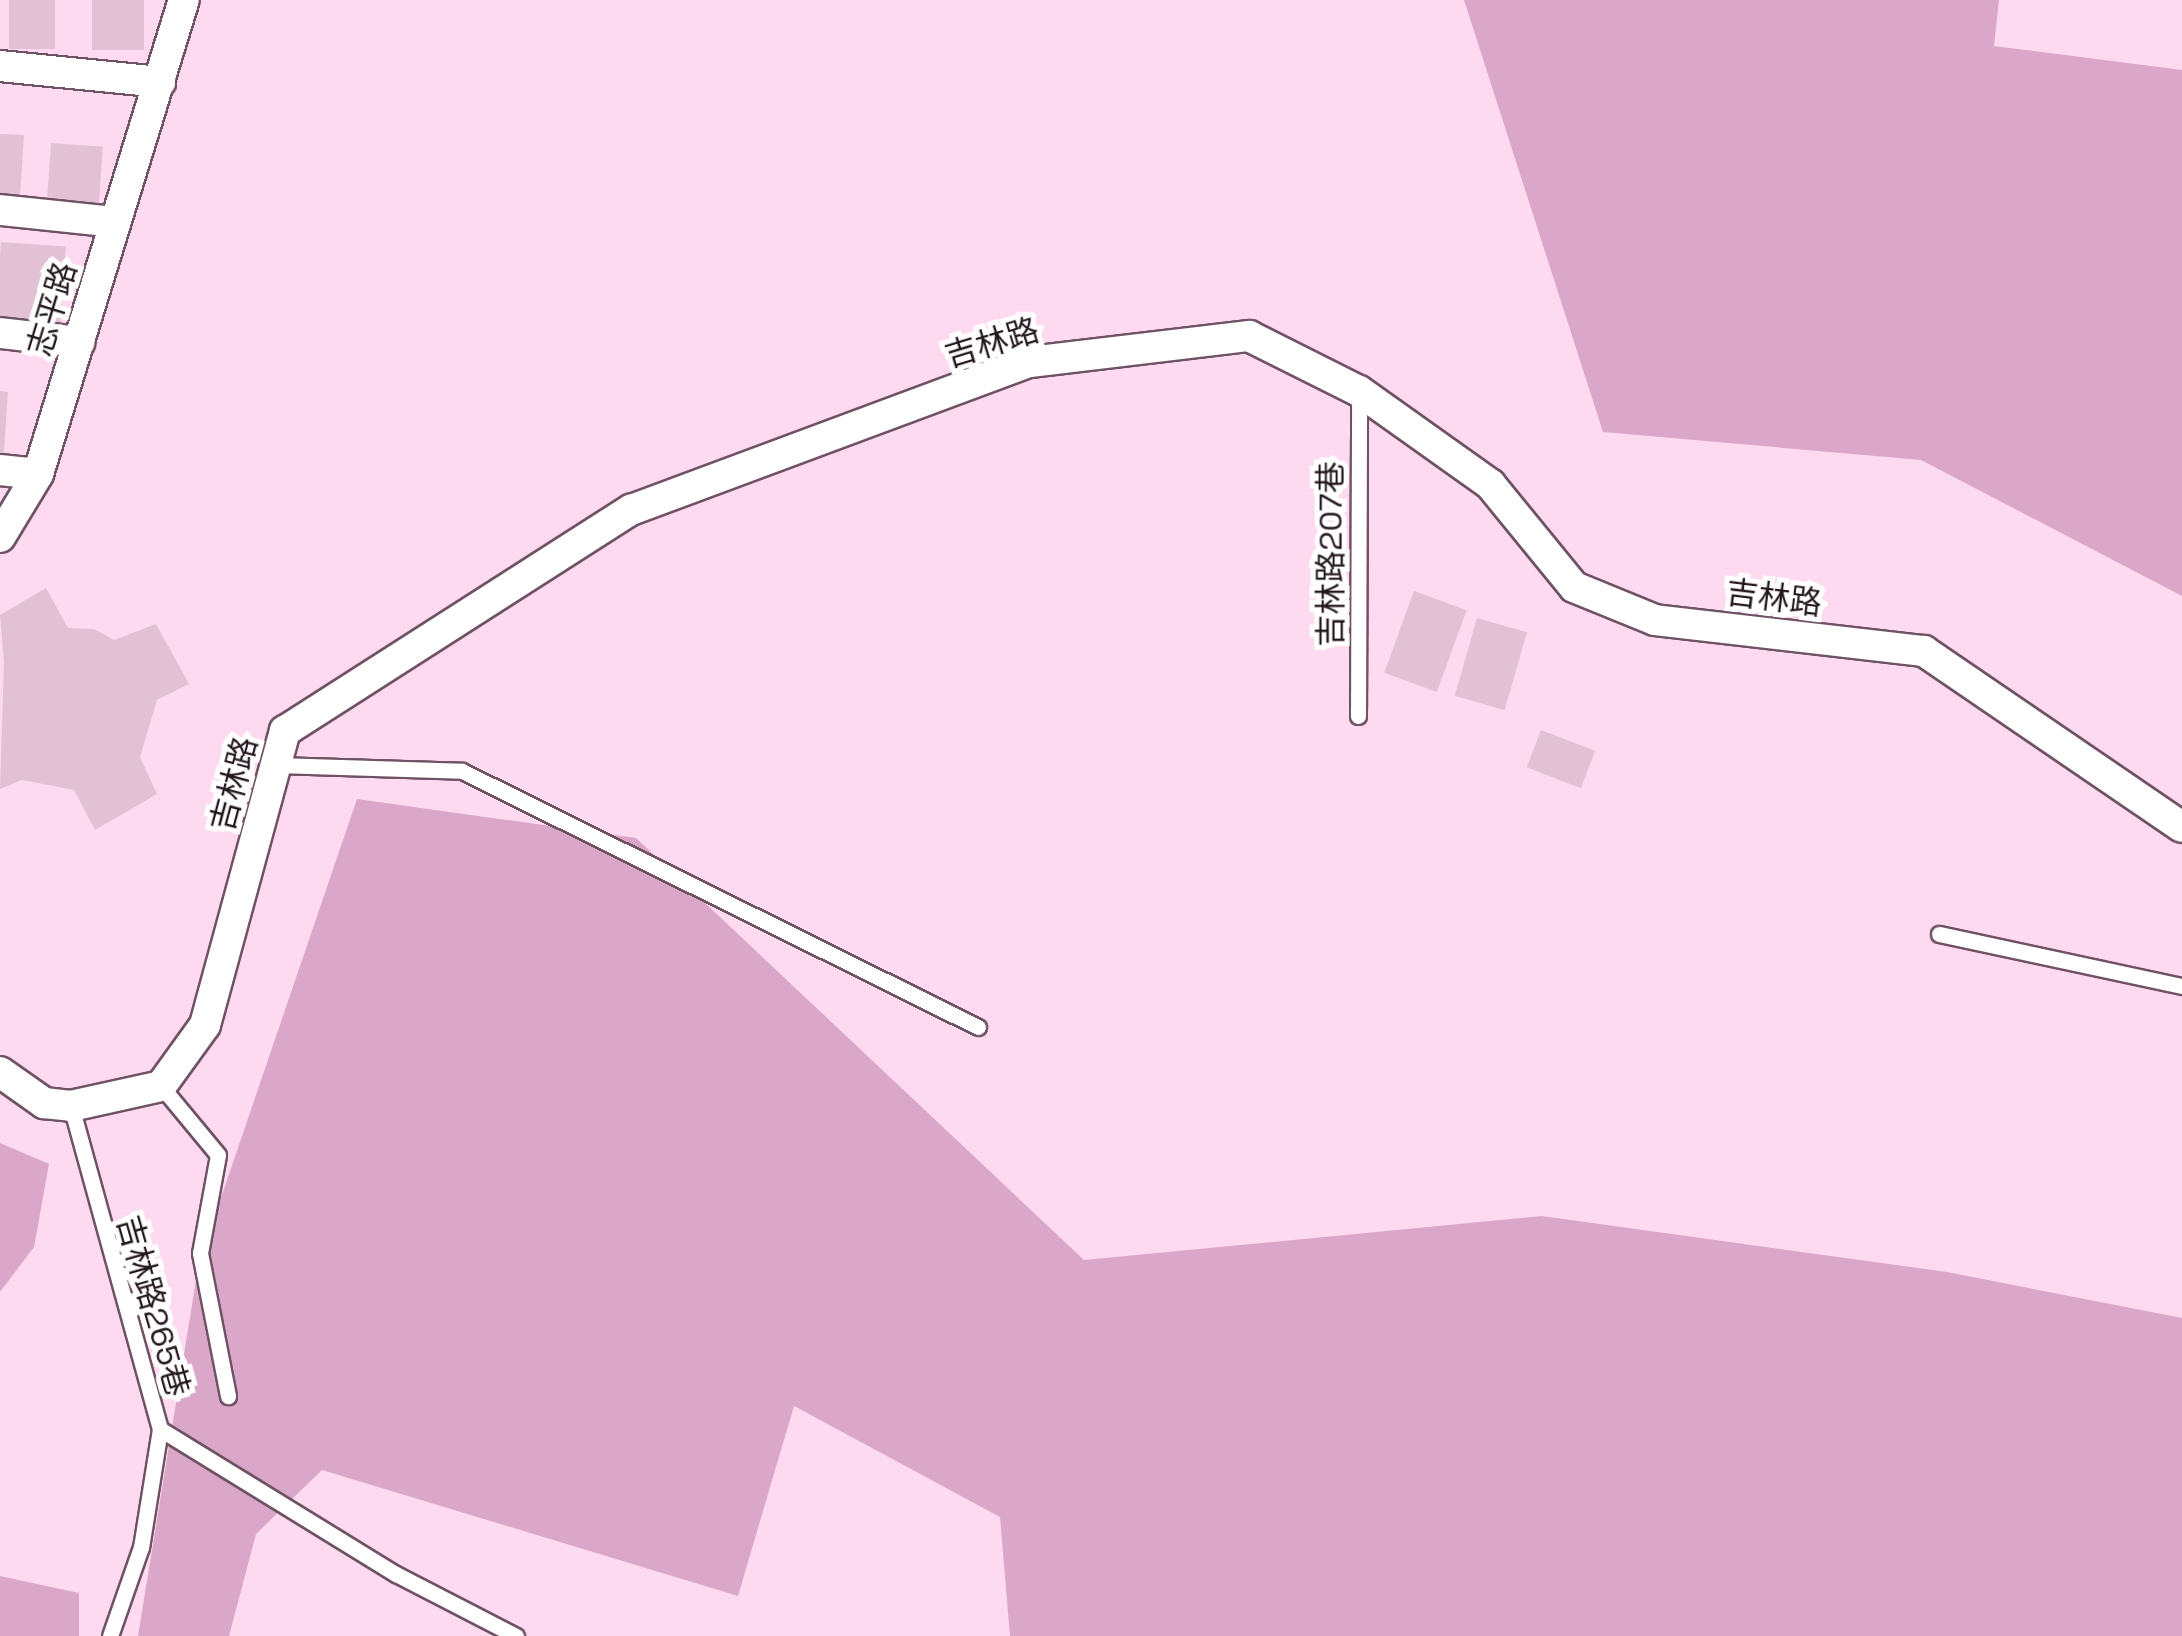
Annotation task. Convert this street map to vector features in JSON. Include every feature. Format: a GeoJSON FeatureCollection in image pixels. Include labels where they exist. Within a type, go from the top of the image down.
{"type":"FeatureCollection","features":[{"type":"Feature","properties":{"kind":"street","name":"志平路"},"geometry":{"type":"LineString","coordinates":[[0,537],[38,474],[184,0]]}},
{"type":"Feature","properties":{"kind":"street"},"geometry":{"type":"LineString","coordinates":[[0,66],[160,82]]}},
{"type":"Feature","properties":{"kind":"street","name":"志平路"},"geometry":{"type":"LineString","coordinates":[[0,210],[115,222]]}},
{"type":"Feature","properties":{"kind":"street"},"geometry":{"type":"LineString","coordinates":[[0,333],[79,342]]}},
{"type":"Feature","properties":{"kind":"street","name":"吉林路"},"geometry":{"type":"LineString","coordinates":[[161,1086],[206,1025],[285,731],[631,510],[1030,362],[1249,336],[1359,391],[1490,484],[1574,587],[1655,620],[1924,651],[2182,827]]}},
{"type":"Feature","properties":{"kind":"street"},"geometry":{"type":"LineString","coordinates":[[0,470],[38,474]]}},
{"type":"Feature","properties":{"kind":"street"},"geometry":{"type":"LineString","coordinates":[[0,1072],[44,1103],[71,1106],[161,1086]]}},
{"type":"Feature","properties":{"kind":"lane","name":"吉林路207巷"},"geometry":{"type":"LineString","coordinates":[[1358,716],[1359,391]]}},
{"type":"Feature","properties":{"kind":"lane"},"geometry":{"type":"LineString","coordinates":[[276,765],[462,771],[723,904],[978,1027]]}},
{"type":"Feature","properties":{"kind":"lane"},"geometry":{"type":"LineString","coordinates":[[1939,934],[2182,986]]}},
{"type":"Feature","properties":{"kind":"lane"},"geometry":{"type":"LineString","coordinates":[[161,1086],[218,1155],[200,1254],[228,1396]]}},
{"type":"Feature","properties":{"kind":"lane","name":"吉林路265巷"},"geometry":{"type":"LineString","coordinates":[[71,1106],[160,1429],[141,1547],[110,1636]]}},
{"type":"Feature","properties":{"kind":"lane"},"geometry":{"type":"LineString","coordinates":[[160,1429],[396,1574],[516,1636]]}},
{"type":"Feature","properties":{"kind":"shaded area"},"geometry":{"type":"Polygon","coordinates":[[[1464,0],[1999,0],[1994,46],[2182,70],[2182,596],[1921,460],[1603,432],[1464,0]]]}},
{"type":"Feature","properties":{"kind":"shaded area"},"geometry":{"type":"Polygon","coordinates":[[[357,799],[636,838],[1084,1260],[1542,1216],[1947,1272],[2182,1318],[2182,1636],[1010,1636],[1000,1517],[794,1406],[738,1596],[322,1470],[256,1534],[229,1636],[138,1636],[199,1262],[357,799]]]}},
{"type":"Feature","properties":{"kind":"shaded area"},"geometry":{"type":"Polygon","coordinates":[[[0,1143],[49,1164],[34,1247],[0,1292],[0,1143]]]}},
{"type":"Feature","properties":{"kind":"shaded area"},"geometry":{"type":"Polygon","coordinates":[[[0,1576],[79,1593],[79,1636],[0,1636],[0,1576]]]}},
{"type":"Feature","properties":{"kind":"building"},"geometry":{"type":"Polygon","coordinates":[[[9,0],[55,0],[55,49],[9,49],[9,0]]]}},
{"type":"Feature","properties":{"kind":"building"},"geometry":{"type":"Polygon","coordinates":[[[92,0],[144,0],[144,50],[92,50],[92,0]]]}},
{"type":"Feature","properties":{"kind":"building"},"geometry":{"type":"Polygon","coordinates":[[[0,134],[24,135],[20,197],[0,196],[0,134]]]}},
{"type":"Feature","properties":{"kind":"building"},"geometry":{"type":"Polygon","coordinates":[[[51,143],[103,147],[98,212],[46,209],[51,143]]]}},
{"type":"Feature","properties":{"kind":"building"},"geometry":{"type":"Polygon","coordinates":[[[1,242],[66,247],[60,335],[0,331],[1,242]]]}},
{"type":"Feature","properties":{"kind":"building"},"geometry":{"type":"Polygon","coordinates":[[[0,391],[8,392],[3,465],[0,465],[0,391]]]}},
{"type":"Feature","properties":{"kind":"building"},"geometry":{"type":"Polygon","coordinates":[[[46,588],[68,628],[94,629],[114,640],[156,624],[189,684],[157,700],[140,757],[157,794],[95,830],[74,790],[22,780],[0,789],[4,662],[0,615],[46,588]]]}},
{"type":"Feature","properties":{"kind":"building"},"geometry":{"type":"Polygon","coordinates":[[[1414,591],[1467,610],[1437,692],[1384,673],[1414,591]]]}},
{"type":"Feature","properties":{"kind":"building"},"geometry":{"type":"Polygon","coordinates":[[[1477,618],[1527,632],[1505,710],[1455,696],[1477,618]]]}},
{"type":"Feature","properties":{"kind":"building"},"geometry":{"type":"Polygon","coordinates":[[[1541,730],[1595,751],[1581,788],[1527,767],[1541,730]]]}}]}
